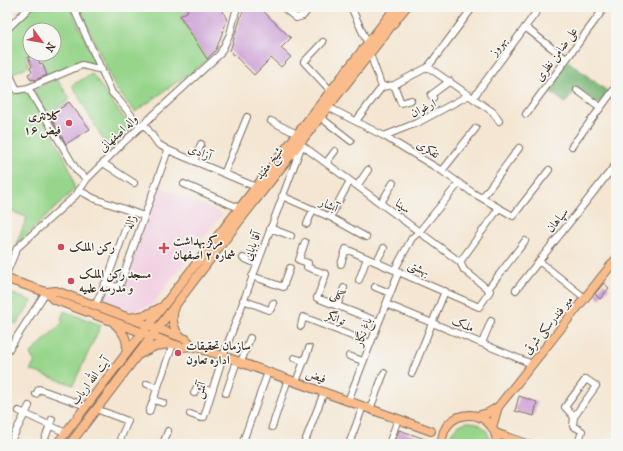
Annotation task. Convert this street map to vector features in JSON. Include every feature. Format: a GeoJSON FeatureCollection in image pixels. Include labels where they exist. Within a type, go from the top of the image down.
{"type":"FeatureCollection","features":[{"type":"Feature","properties":{"kind":"main road","name":"شیخ مفید"},"geometry":{"type":"LineString","coordinates":[[227,230],[239,208],[396,7]]}},
{"type":"Feature","properties":{"kind":"main road","name":"شیخ مفید"},"geometry":{"type":"LineString","coordinates":[[152,336],[227,230],[320,117],[406,7]]}},
{"type":"Feature","properties":{"kind":"main road","name":"شیخ مفید"},"geometry":{"type":"LineString","coordinates":[[142,333],[218,243]]}},
{"type":"Feature","properties":{"kind":"main road","name":"میر فندرسکی شرقی"},"geometry":{"type":"LineString","coordinates":[[498,407],[616,259]]}},
{"type":"Feature","properties":{"kind":"main road"},"geometry":{"type":"LineString","coordinates":[[7,279],[46,292],[56,291],[126,318],[179,336],[186,339],[192,346]]}},
{"type":"Feature","properties":{"kind":"main road"},"geometry":{"type":"LineString","coordinates":[[46,292],[53,300],[142,333],[182,347],[192,346]]}},
{"type":"Feature","properties":{"kind":"main road"},"geometry":{"type":"LineString","coordinates":[[178,301],[173,312],[172,323],[179,336]]}},
{"type":"Feature","properties":{"kind":"main road"},"geometry":{"type":"LineString","coordinates":[[126,318],[146,315],[165,304]]}},
{"type":"Feature","properties":{"kind":"main road"},"geometry":{"type":"LineString","coordinates":[[113,322],[122,331],[126,339],[128,345],[126,354]]}},
{"type":"Feature","properties":{"kind":"main road","name":"آیت الله ارباب"},"geometry":{"type":"LineString","coordinates":[[58,444],[142,333]]}},
{"type":"Feature","properties":{"kind":"main road","name":"آیت الله ارباب"},"geometry":{"type":"LineString","coordinates":[[70,444],[152,336]]}},
{"type":"Feature","properties":{"kind":"main road"},"geometry":{"type":"LineString","coordinates":[[135,358],[147,349],[155,346],[173,344]]}},
{"type":"Feature","properties":{"kind":"main road","name":"فیض"},"geometry":{"type":"LineString","coordinates":[[192,346],[348,400],[431,432]]}},
{"type":"Feature","properties":{"kind":"main road"},"geometry":{"type":"LineString","coordinates":[[478,416],[498,407]]}},
{"type":"Feature","properties":{"kind":"main road"},"geometry":{"type":"LineString","coordinates":[[497,444],[494,430],[498,407]]}},
{"type":"Feature","properties":{"kind":"main road"},"geometry":{"type":"LineString","coordinates":[[440,444],[431,432],[449,424],[459,417],[471,415],[483,418],[494,430],[525,443]]}},
{"type":"Feature","properties":{"kind":"main road"},"geometry":{"type":"LineString","coordinates":[[440,444],[442,435],[449,424]]}},
{"type":"Feature","properties":{"kind":"main road"},"geometry":{"type":"LineString","coordinates":[[510,444],[525,443]]}},
{"type":"Feature","properties":{"kind":"street"},"geometry":{"type":"LineString","coordinates":[[7,29],[30,7]]}},
{"type":"Feature","properties":{"kind":"street","name":"آزادی"},"geometry":{"type":"LineString","coordinates":[[73,7],[112,93],[158,144],[168,150],[256,187]]}},
{"type":"Feature","properties":{"kind":"street"},"geometry":{"type":"LineString","coordinates":[[230,7],[237,8]]}},
{"type":"Feature","properties":{"kind":"street"},"geometry":{"type":"LineString","coordinates":[[285,9],[296,18],[303,16],[310,7]]}},
{"type":"Feature","properties":{"kind":"street"},"geometry":{"type":"LineString","coordinates":[[351,7],[368,44]]}},
{"type":"Feature","properties":{"kind":"street"},"geometry":{"type":"LineString","coordinates":[[356,121],[382,87],[394,85],[428,67],[473,7]]}},
{"type":"Feature","properties":{"kind":"street","name":"بهروز"},"geometry":{"type":"LineString","coordinates":[[471,96],[540,7]]}},
{"type":"Feature","properties":{"kind":"street","name":"علی ضامن نظری"},"geometry":{"type":"LineString","coordinates":[[526,114],[605,7]]}},
{"type":"Feature","properties":{"kind":"street","name":"واله اصفهانی"},"geometry":{"type":"LineString","coordinates":[[7,272],[18,248],[76,195],[87,179],[103,163],[220,54],[230,34],[237,8]]}},
{"type":"Feature","properties":{"kind":"street"},"geometry":{"type":"LineString","coordinates":[[525,27],[566,59]]}},
{"type":"Feature","properties":{"kind":"street"},"geometry":{"type":"LineString","coordinates":[[323,42],[304,62],[330,91]]}},
{"type":"Feature","properties":{"kind":"street"},"geometry":{"type":"LineString","coordinates":[[370,54],[382,87]]}},
{"type":"Feature","properties":{"kind":"street"},"geometry":{"type":"LineString","coordinates":[[7,69],[17,90],[28,88],[82,65],[102,70]]}},
{"type":"Feature","properties":{"kind":"street"},"geometry":{"type":"LineString","coordinates":[[428,67],[493,112],[499,121]]}},
{"type":"Feature","properties":{"kind":"street"},"geometry":{"type":"LineString","coordinates":[[433,98],[431,95],[450,82]]}},
{"type":"Feature","properties":{"kind":"street"},"geometry":{"type":"LineString","coordinates":[[394,85],[401,104],[411,100]]}},
{"type":"Feature","properties":{"kind":"street"},"geometry":{"type":"LineString","coordinates":[[572,146],[616,87]]}},
{"type":"Feature","properties":{"kind":"street"},"geometry":{"type":"LineString","coordinates":[[28,88],[77,171],[87,179]]}},
{"type":"Feature","properties":{"kind":"street"},"geometry":{"type":"LineString","coordinates":[[577,90],[600,107]]}},
{"type":"Feature","properties":{"kind":"street","name":"ارغوان"},"geometry":{"type":"LineString","coordinates":[[384,136],[419,122],[471,96]]}},
{"type":"Feature","properties":{"kind":"street","name":"تفکری"},"geometry":{"type":"LineString","coordinates":[[328,107],[384,136],[513,216],[549,170]]}},
{"type":"Feature","properties":{"kind":"street"},"geometry":{"type":"LineString","coordinates":[[224,174],[247,117]]}},
{"type":"Feature","properties":{"kind":"street"},"geometry":{"type":"LineString","coordinates":[[320,117],[351,141]]}},
{"type":"Feature","properties":{"kind":"street"},"geometry":{"type":"LineString","coordinates":[[271,121],[297,134]]}},
{"type":"Feature","properties":{"kind":"street"},"geometry":{"type":"LineString","coordinates":[[442,171],[476,128]]}},
{"type":"Feature","properties":{"kind":"street","name":"سینا"},"geometry":{"type":"LineString","coordinates":[[299,143],[460,262],[464,270],[489,290]]}},
{"type":"Feature","properties":{"kind":"street","name":"آقا بابایی"},"geometry":{"type":"LineString","coordinates":[[223,356],[300,150],[299,143]]}},
{"type":"Feature","properties":{"kind":"street"},"geometry":{"type":"LineString","coordinates":[[194,161],[201,144]]}},
{"type":"Feature","properties":{"kind":"street"},"geometry":{"type":"LineString","coordinates":[[482,198],[519,148]]}},
{"type":"Feature","properties":{"kind":"street","name":"ژاله"},"geometry":{"type":"LineString","coordinates":[[106,283],[117,287],[120,285],[168,150]]}},
{"type":"Feature","properties":{"kind":"street"},"geometry":{"type":"LineString","coordinates":[[326,163],[335,151]]}},
{"type":"Feature","properties":{"kind":"street"},"geometry":{"type":"LineString","coordinates":[[103,163],[134,183]]}},
{"type":"Feature","properties":{"kind":"street","name":"سپاهان"},"geometry":{"type":"LineString","coordinates":[[516,290],[616,164]]}},
{"type":"Feature","properties":{"kind":"street"},"geometry":{"type":"LineString","coordinates":[[357,186],[368,170]]}},
{"type":"Feature","properties":{"kind":"street"},"geometry":{"type":"LineString","coordinates":[[330,217],[350,181]]}},
{"type":"Feature","properties":{"kind":"street"},"geometry":{"type":"LineString","coordinates":[[381,203],[393,183]]}},
{"type":"Feature","properties":{"kind":"street","name":"باغ نگار"},"geometry":{"type":"LineString","coordinates":[[348,400],[386,304],[397,270],[412,238],[419,232],[459,183]]}},
{"type":"Feature","properties":{"kind":"street"},"geometry":{"type":"LineString","coordinates":[[184,184],[239,208]]}},
{"type":"Feature","properties":{"kind":"street"},"geometry":{"type":"LineString","coordinates":[[79,190],[93,198],[144,216]]}},
{"type":"Feature","properties":{"kind":"street","name":"آبشار"},"geometry":{"type":"LineString","coordinates":[[282,196],[330,217],[366,237]]}},
{"type":"Feature","properties":{"kind":"street"},"geometry":{"type":"LineString","coordinates":[[460,262],[499,208]]}},
{"type":"Feature","properties":{"kind":"street"},"geometry":{"type":"LineString","coordinates":[[307,224],[313,209]]}},
{"type":"Feature","properties":{"kind":"street"},"geometry":{"type":"LineString","coordinates":[[95,306],[104,284],[106,283],[130,216]]}},
{"type":"Feature","properties":{"kind":"street"},"geometry":{"type":"LineString","coordinates":[[270,228],[291,236]]}},
{"type":"Feature","properties":{"kind":"street"},"geometry":{"type":"LineString","coordinates":[[489,290],[525,241]]}},
{"type":"Feature","properties":{"kind":"street","name":"گلی"},"geometry":{"type":"LineString","coordinates":[[305,242],[299,260],[308,263],[307,267],[326,274],[317,298],[379,322]]}},
{"type":"Feature","properties":{"kind":"street"},"geometry":{"type":"LineString","coordinates":[[376,262],[384,248]]}},
{"type":"Feature","properties":{"kind":"street","name":"بهشتی"},"geometry":{"type":"LineString","coordinates":[[341,264],[346,249],[479,307],[489,290]]}},
{"type":"Feature","properties":{"kind":"street"},"geometry":{"type":"LineString","coordinates":[[243,258],[257,264]]}},
{"type":"Feature","properties":{"kind":"street"},"geometry":{"type":"LineString","coordinates":[[359,280],[367,258]]}},
{"type":"Feature","properties":{"kind":"street"},"geometry":{"type":"LineString","coordinates":[[539,261],[585,298]]}},
{"type":"Feature","properties":{"kind":"street"},"geometry":{"type":"LineString","coordinates":[[252,276],[283,287],[290,268]]}},
{"type":"Feature","properties":{"kind":"street"},"geometry":{"type":"LineString","coordinates":[[375,287],[390,293]]}},
{"type":"Feature","properties":{"kind":"street"},"geometry":{"type":"LineString","coordinates":[[337,306],[344,288]]}},
{"type":"Feature","properties":{"kind":"street"},"geometry":{"type":"LineString","coordinates":[[412,373],[445,291]]}},
{"type":"Feature","properties":{"kind":"street"},"geometry":{"type":"LineString","coordinates":[[7,352],[46,292]]}},
{"type":"Feature","properties":{"kind":"street"},"geometry":{"type":"LineString","coordinates":[[243,300],[269,310],[271,309],[273,303]]}},
{"type":"Feature","properties":{"kind":"street","name":"ملک"},"geometry":{"type":"LineString","coordinates":[[386,304],[532,364]]}},
{"type":"Feature","properties":{"kind":"street","name":"توانگر"},"geometry":{"type":"LineString","coordinates":[[301,326],[303,317],[370,343]]}},
{"type":"Feature","properties":{"kind":"street"},"geometry":{"type":"LineString","coordinates":[[482,343],[491,321]]}},
{"type":"Feature","properties":{"kind":"street"},"geometry":{"type":"LineString","coordinates":[[226,393],[250,338]]}},
{"type":"Feature","properties":{"kind":"street"},"geometry":{"type":"LineString","coordinates":[[149,412],[173,344]]}},
{"type":"Feature","properties":{"kind":"street"},"geometry":{"type":"LineString","coordinates":[[272,426],[292,381],[304,361],[309,348]]}},
{"type":"Feature","properties":{"kind":"street","name":"آتش"},"geometry":{"type":"LineString","coordinates":[[190,414],[203,418],[223,356]]}},
{"type":"Feature","properties":{"kind":"street"},"geometry":{"type":"LineString","coordinates":[[348,356],[363,361]]}},
{"type":"Feature","properties":{"kind":"street"},"geometry":{"type":"LineString","coordinates":[[294,358],[304,361]]}},
{"type":"Feature","properties":{"kind":"street"},"geometry":{"type":"LineString","coordinates":[[244,444],[268,372]]}},
{"type":"Feature","properties":{"kind":"street"},"geometry":{"type":"LineString","coordinates":[[349,444],[384,373]]}},
{"type":"Feature","properties":{"kind":"street"},"geometry":{"type":"LineString","coordinates":[[574,417],[565,407],[586,379],[596,386],[574,417],[573,426],[582,431],[578,444]]}},
{"type":"Feature","properties":{"kind":"street"},"geometry":{"type":"LineString","coordinates":[[147,384],[158,388]]}},
{"type":"Feature","properties":{"kind":"street"},"geometry":{"type":"LineString","coordinates":[[194,393],[197,387],[211,391]]}},
{"type":"Feature","properties":{"kind":"street"},"geometry":{"type":"LineString","coordinates":[[36,394],[39,389],[86,406]]}},
{"type":"Feature","properties":{"kind":"street"},"geometry":{"type":"LineString","coordinates":[[304,444],[324,392]]}},
{"type":"Feature","properties":{"kind":"street"},"geometry":{"type":"LineString","coordinates":[[154,400],[163,403]]}},
{"type":"Feature","properties":{"kind":"street"},"geometry":{"type":"LineString","coordinates":[[13,437],[22,413],[29,406]]}},
{"type":"Feature","properties":{"kind":"street"},"geometry":{"type":"LineString","coordinates":[[96,409],[128,421],[121,437]]}},
{"type":"Feature","properties":{"kind":"street"},"geometry":{"type":"LineString","coordinates":[[22,413],[66,433]]}},
{"type":"Feature","properties":{"kind":"street"},"geometry":{"type":"LineString","coordinates":[[43,444],[52,418]]}},
{"type":"Feature","properties":{"kind":"street"},"geometry":{"type":"LineString","coordinates":[[389,444],[398,419]]}},
{"type":"Feature","properties":{"kind":"street"},"geometry":{"type":"LineString","coordinates":[[163,444],[168,431]]}},
{"type":"Feature","properties":{"kind":"street"},"geometry":{"type":"LineString","coordinates":[[78,444],[79,432]]}},
{"type":"Feature","properties":{"kind":"shaded area","name":"مرکز بهداشت شماره ۲ اصفهان"},"geometry":{"type":"Polygon","coordinates":[[[155,184],[222,214],[151,306],[132,311],[98,299],[104,284],[117,287],[155,184]]]}},
{"type":"Feature","properties":{"kind":"green space"},"geometry":{"type":"Polygon","coordinates":[[[33,7],[70,7],[97,66],[81,61],[48,76],[42,62],[62,62],[62,22],[22,22],[22,62],[27,62],[29,66],[11,74],[7,64],[7,32],[33,7]]]}},
{"type":"Feature","properties":{"kind":"green space"},"geometry":{"type":"Polygon","coordinates":[[[79,7],[185,7],[188,11],[180,17],[208,60],[135,112],[115,87],[79,7]]]}},
{"type":"Feature","properties":{"kind":"green space"},"geometry":{"type":"Polygon","coordinates":[[[568,61],[608,92],[599,104],[577,88],[565,103],[547,89],[568,61]]]}},
{"type":"Feature","properties":{"kind":"green space"},"geometry":{"type":"Polygon","coordinates":[[[92,74],[132,129],[109,150],[72,85],[92,74]]]}},
{"type":"Feature","properties":{"kind":"green space"},"geometry":{"type":"Polygon","coordinates":[[[7,78],[14,94],[27,91],[40,112],[63,154],[73,180],[74,190],[16,245],[27,217],[7,210],[7,78]]]}},
{"type":"Feature","properties":{"kind":"green space"},"geometry":{"type":"Polygon","coordinates":[[[57,79],[70,99],[48,116],[33,90],[57,79]]]}},
{"type":"Feature","properties":{"kind":"green space"},"geometry":{"type":"Polygon","coordinates":[[[7,292],[32,301],[17,324],[7,320],[7,292]]]}},
{"type":"Feature","properties":{"kind":"green space"},"geometry":{"type":"Polygon","coordinates":[[[64,311],[101,325],[73,385],[30,370],[35,362],[30,354],[63,322],[61,320],[64,311]]]}},
{"type":"Feature","properties":{"kind":"green space"},"geometry":{"type":"Polygon","coordinates":[[[467,422],[476,423],[484,428],[490,439],[490,444],[449,444],[450,436],[456,427],[467,422]]]}},
{"type":"Feature","properties":{"kind":"building"},"geometry":{"type":"Polygon","coordinates":[[[185,7],[216,7],[222,9],[227,20],[216,50],[207,59],[180,16],[188,11],[185,7]]]}},
{"type":"Feature","properties":{"kind":"building"},"geometry":{"type":"Polygon","coordinates":[[[244,7],[259,7],[291,38],[281,48],[291,57],[281,67],[271,58],[254,75],[230,51],[244,7]]]}},
{"type":"Feature","properties":{"kind":"building"},"geometry":{"type":"Polygon","coordinates":[[[30,62],[42,63],[47,75],[31,80],[28,74],[32,72],[30,68],[32,67],[30,62]]]}},
{"type":"Feature","properties":{"kind":"building","name":"کلانتری ۱۶ فیض"},"geometry":{"type":"Polygon","coordinates":[[[69,102],[90,129],[66,144],[50,116],[69,102]]]}},
{"type":"Feature","properties":{"kind":"building"},"geometry":{"type":"Polygon","coordinates":[[[604,283],[609,288],[600,299],[595,294],[604,283]]]}},
{"type":"Feature","properties":{"kind":"building"},"geometry":{"type":"Polygon","coordinates":[[[519,396],[537,402],[534,416],[515,411],[519,396]]]}},
{"type":"Feature","properties":{"kind":"building"},"geometry":{"type":"Polygon","coordinates":[[[399,430],[425,439],[424,444],[394,444],[399,430]]]}},
{"type":"Feature","properties":{"kind":"place","name":"کلانتری ۱۶ فیض"},"geometry":{"type":"Point","coordinates":[69,123]}},
{"type":"Feature","properties":{"kind":"place","name":"رکن الملک"},"geometry":{"type":"Point","coordinates":[61,247]}},
{"type":"Feature","properties":{"kind":"place","name":"مرکز بهداشت شماره ۲ اصفهان"},"geometry":{"type":"Point","coordinates":[164,248]}},
{"type":"Feature","properties":{"kind":"place","name":"مسجد رکن الملک و مدرسه علمیه"},"geometry":{"type":"Point","coordinates":[71,281]}},
{"type":"Feature","properties":{"kind":"place","name":"سازمان تحقیقات اداره تعاون"},"geometry":{"type":"Point","coordinates":[178,353]}}]}
